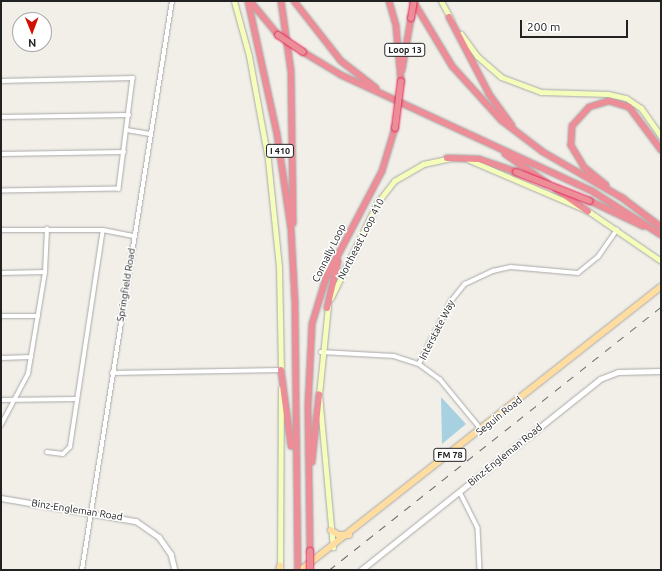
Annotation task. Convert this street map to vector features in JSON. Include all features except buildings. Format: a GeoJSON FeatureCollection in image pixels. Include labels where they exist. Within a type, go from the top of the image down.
{"type":"FeatureCollection","features":[{"type":"Feature","properties":{"kind":"highway"},"geometry":{"type":"LineString","coordinates":[[249,1],[278,35],[341,75],[592,191],[660,235]]}},
{"type":"Feature","properties":{"kind":"highway","name":"I 410"},"geometry":{"type":"LineString","coordinates":[[249,1],[284,176],[295,304],[294,475],[299,570]]}},
{"type":"Feature","properties":{"kind":"highway"},"geometry":{"type":"LineString","coordinates":[[281,1],[291,71],[295,304]]}},
{"type":"Feature","properties":{"kind":"highway"},"geometry":{"type":"LineString","coordinates":[[294,1],[341,61],[391,97]]}},
{"type":"Feature","properties":{"kind":"highway","name":"Connally Loop"},"geometry":{"type":"LineString","coordinates":[[310,570],[309,491],[312,324],[326,278],[382,171],[395,128],[401,81],[396,26],[389,1]]}},
{"type":"Feature","properties":{"kind":"highway"},"geometry":{"type":"LineString","coordinates":[[414,1],[470,89],[520,136],[624,199]]}},
{"type":"Feature","properties":{"kind":"highway","name":"Loop 13"},"geometry":{"type":"LineString","coordinates":[[401,81],[414,1]]}},
{"type":"Feature","properties":{"kind":"highway"},"geometry":{"type":"LineString","coordinates":[[449,17],[489,94],[520,136]]}},
{"type":"Feature","properties":{"kind":"highway"},"geometry":{"type":"LineString","coordinates":[[661,150],[636,113],[623,104],[597,103],[575,119],[570,135],[578,160],[624,199],[661,227]]}},
{"type":"Feature","properties":{"kind":"highway"},"geometry":{"type":"LineString","coordinates":[[485,141],[588,211]]}},
{"type":"Feature","properties":{"kind":"highway"},"geometry":{"type":"LineString","coordinates":[[447,158],[479,159],[516,172],[590,201],[660,235]]}},
{"type":"Feature","properties":{"kind":"highway"},"geometry":{"type":"LineString","coordinates":[[327,308],[344,243]]}},
{"type":"Feature","properties":{"kind":"highway"},"geometry":{"type":"LineString","coordinates":[[281,370],[294,475]]}},
{"type":"Feature","properties":{"kind":"highway"},"geometry":{"type":"LineString","coordinates":[[309,491],[319,394]]}},
{"type":"Feature","properties":{"kind":"main road"},"geometry":{"type":"LineString","coordinates":[[234,1],[250,63],[269,167],[279,267],[281,370],[280,568]]}},
{"type":"Feature","properties":{"kind":"main road"},"geometry":{"type":"LineString","coordinates":[[440,1],[449,17],[477,56],[501,77],[541,92],[608,94],[626,98],[641,108],[661,137]]}},
{"type":"Feature","properties":{"kind":"main road","name":"Northeast Loop 410"},"geometry":{"type":"LineString","coordinates":[[333,547],[319,394],[321,352],[327,308],[377,203],[394,181],[423,164],[447,158],[484,165],[588,211],[661,262]]}},
{"type":"Feature","properties":{"kind":"main road"},"geometry":{"type":"LineString","coordinates":[[660,288],[661,282]]}},
{"type":"Feature","properties":{"kind":"main road","name":"Seguin Road"},"geometry":{"type":"LineString","coordinates":[[299,570],[349,535],[660,288]]}},
{"type":"Feature","properties":{"kind":"main road"},"geometry":{"type":"LineString","coordinates":[[331,530],[339,535],[349,535]]}},
{"type":"Feature","properties":{"kind":"street","name":"Springfield Road"},"geometry":{"type":"LineString","coordinates":[[82,570],[172,1]]}},
{"type":"Feature","properties":{"kind":"street"},"geometry":{"type":"LineString","coordinates":[[1,81],[133,78],[119,188],[1,191]]}},
{"type":"Feature","properties":{"kind":"street"},"geometry":{"type":"LineString","coordinates":[[1,118],[129,115]]}},
{"type":"Feature","properties":{"kind":"street"},"geometry":{"type":"LineString","coordinates":[[127,130],[150,134]]}},
{"type":"Feature","properties":{"kind":"street"},"geometry":{"type":"LineString","coordinates":[[1,154],[124,152]]}},
{"type":"Feature","properties":{"kind":"street"},"geometry":{"type":"LineString","coordinates":[[1,230],[103,230],[134,236]]}},
{"type":"Feature","properties":{"kind":"street"},"geometry":{"type":"LineString","coordinates":[[1,425],[25,382],[31,357],[45,272],[47,230]]}},
{"type":"Feature","properties":{"kind":"street"},"geometry":{"type":"LineString","coordinates":[[47,452],[63,454],[70,447],[103,230]]}},
{"type":"Feature","properties":{"kind":"street","name":"Interstate Way"},"geometry":{"type":"LineString","coordinates":[[419,364],[451,301],[465,284],[493,271],[511,267],[578,273],[598,258],[617,230]]}},
{"type":"Feature","properties":{"kind":"street"},"geometry":{"type":"LineString","coordinates":[[1,273],[45,272]]}},
{"type":"Feature","properties":{"kind":"street"},"geometry":{"type":"LineString","coordinates":[[1,316],[38,316]]}},
{"type":"Feature","properties":{"kind":"street"},"geometry":{"type":"LineString","coordinates":[[321,352],[394,356],[419,364],[440,379],[481,430]]}},
{"type":"Feature","properties":{"kind":"street"},"geometry":{"type":"LineString","coordinates":[[1,358],[31,357]]}},
{"type":"Feature","properties":{"kind":"street"},"geometry":{"type":"LineString","coordinates":[[112,373],[281,370]]}},
{"type":"Feature","properties":{"kind":"street","name":"Binz-Engleman Road"},"geometry":{"type":"LineString","coordinates":[[361,570],[600,379],[618,372],[661,371]]}},
{"type":"Feature","properties":{"kind":"street"},"geometry":{"type":"LineString","coordinates":[[1,400],[77,399]]}},
{"type":"Feature","properties":{"kind":"street"},"geometry":{"type":"LineString","coordinates":[[460,492],[478,528],[480,570]]}},
{"type":"Feature","properties":{"kind":"street","name":"Binz-Engleman Road"},"geometry":{"type":"LineString","coordinates":[[1,498],[142,523],[167,548],[175,570]]}},
{"type":"Feature","properties":{"kind":"water"},"geometry":{"type":"Polygon","coordinates":[[[441,397],[466,424],[442,444],[441,397]]]}},
{"type":"Feature","properties":{"kind":"railway"},"geometry":{"type":"LineString","coordinates":[[329,570],[661,307]]}}]}
